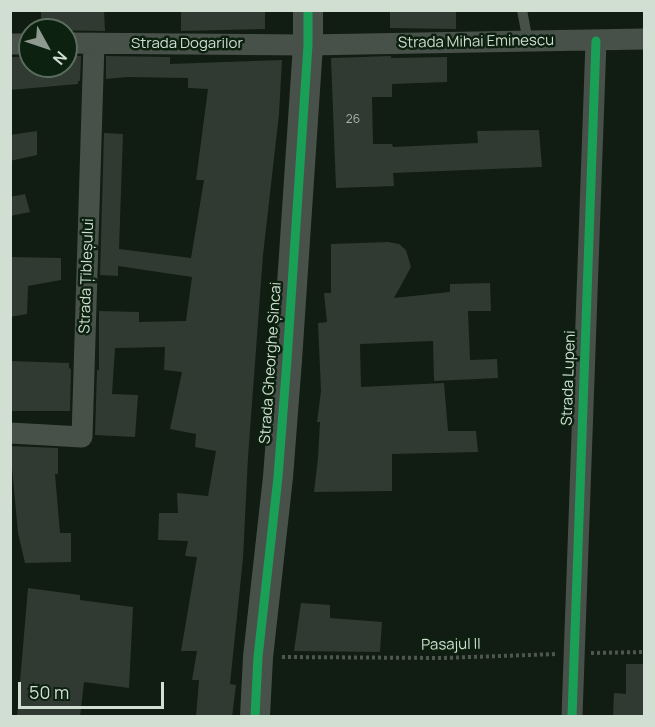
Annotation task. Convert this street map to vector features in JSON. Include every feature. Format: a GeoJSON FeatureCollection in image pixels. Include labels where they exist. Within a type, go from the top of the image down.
{"type":"FeatureCollection","features":[{"type":"Feature","properties":{"kind":"street","name":"Strada Gheorghe Șincai"},"geometry":{"type":"LineString","coordinates":[[255,717],[258,657],[280,453],[308,45],[308,10]]}},
{"type":"Feature","properties":{"kind":"street","name":"Strada Mihai Eminescu"},"geometry":{"type":"LineString","coordinates":[[308,45],[645,39]]}},
{"type":"Feature","properties":{"kind":"street","name":"Strada Lupeni"},"geometry":{"type":"LineString","coordinates":[[572,717],[596,41]]}},
{"type":"Feature","properties":{"kind":"street","name":"Strada Țibleșului"},"geometry":{"type":"LineString","coordinates":[[10,433],[82,437],[94,43]]}},
{"type":"Feature","properties":{"kind":"street","name":"Strada Dogarilor"},"geometry":{"type":"LineString","coordinates":[[78,44],[308,45]]}},
{"type":"Feature","properties":{"kind":"lane"},"geometry":{"type":"LineString","coordinates":[[522,10],[528,42]]}},
{"type":"Feature","properties":{"kind":"building"},"geometry":{"type":"Polygon","coordinates":[[[41,10],[104,10],[105,31],[78,31],[78,18],[41,18],[41,10]]]}},
{"type":"Feature","properties":{"kind":"building"},"geometry":{"type":"Polygon","coordinates":[[[181,10],[265,10],[265,29],[181,31],[181,10]]]}},
{"type":"Feature","properties":{"kind":"building"},"geometry":{"type":"Polygon","coordinates":[[[390,10],[456,10],[456,29],[390,28],[390,10]]]}},
{"type":"Feature","properties":{"kind":"building"},"geometry":{"type":"Polygon","coordinates":[[[78,56],[81,56],[80,81],[78,84],[10,90],[10,57],[18,57],[18,78],[78,78],[78,56]]]}},
{"type":"Feature","properties":{"kind":"building"},"geometry":{"type":"Polygon","coordinates":[[[106,56],[170,57],[170,64],[282,60],[279,114],[263,255],[243,558],[230,684],[236,685],[232,717],[196,717],[199,680],[192,680],[197,651],[181,651],[197,557],[185,556],[188,541],[158,540],[159,513],[178,513],[177,493],[208,496],[216,451],[195,447],[196,434],[170,429],[182,372],[164,370],[165,347],[115,348],[112,394],[138,395],[135,437],[95,435],[97,370],[99,370],[99,311],[139,312],[139,322],[186,321],[192,277],[118,266],[118,276],[100,275],[104,133],[123,134],[119,249],[191,258],[204,180],[196,180],[208,89],[188,88],[188,78],[106,79],[106,56]]]}},
{"type":"Feature","properties":{"kind":"building"},"geometry":{"type":"Polygon","coordinates":[[[391,56],[391,58],[447,57],[447,82],[392,84],[392,97],[372,97],[373,144],[392,144],[393,147],[478,143],[477,131],[539,130],[542,167],[393,173],[394,186],[336,188],[331,58],[391,56]]]}},
{"type":"Feature","properties":{"kind":"building"},"geometry":{"type":"Polygon","coordinates":[[[37,131],[37,155],[10,161],[10,135],[37,131]]]}},
{"type":"Feature","properties":{"kind":"building"},"geometry":{"type":"Polygon","coordinates":[[[25,194],[30,212],[10,216],[10,197],[25,194]]]}},
{"type":"Feature","properties":{"kind":"building"},"geometry":{"type":"Polygon","coordinates":[[[388,242],[399,244],[406,250],[411,267],[394,298],[450,292],[450,284],[490,283],[491,311],[468,311],[470,360],[497,359],[498,378],[434,381],[433,341],[360,344],[361,387],[444,383],[448,431],[476,431],[478,452],[392,454],[392,491],[314,492],[320,422],[317,422],[321,391],[318,323],[327,322],[324,293],[331,293],[331,244],[388,242]]]}},
{"type":"Feature","properties":{"kind":"building"},"geometry":{"type":"Polygon","coordinates":[[[10,257],[61,258],[61,280],[28,286],[27,314],[10,317],[10,257]]]}},
{"type":"Feature","properties":{"kind":"building"},"geometry":{"type":"Polygon","coordinates":[[[10,361],[69,363],[71,369],[70,411],[10,411],[10,361]]]}},
{"type":"Feature","properties":{"kind":"building"},"geometry":{"type":"Polygon","coordinates":[[[10,446],[58,448],[58,474],[55,474],[60,533],[71,533],[71,562],[25,563],[18,533],[10,446]]]}},
{"type":"Feature","properties":{"kind":"building"},"geometry":{"type":"Polygon","coordinates":[[[28,588],[80,595],[80,600],[133,607],[129,688],[84,682],[80,717],[17,717],[28,588]]]}},
{"type":"Feature","properties":{"kind":"building"},"geometry":{"type":"Polygon","coordinates":[[[301,603],[330,605],[330,618],[382,622],[380,652],[294,651],[301,603]]]}},
{"type":"Feature","properties":{"kind":"building"},"geometry":{"type":"Polygon","coordinates":[[[626,664],[645,664],[645,717],[613,717],[614,693],[626,694],[626,664]]]}},
{"type":"Feature","properties":{"kind":"cycle path"},"geometry":{"type":"LineString","coordinates":[[255,716],[258,657],[278,477],[287,360],[308,45],[308,10]]}},
{"type":"Feature","properties":{"kind":"cycle path"},"geometry":{"type":"LineString","coordinates":[[572,716],[596,41]]}}]}
